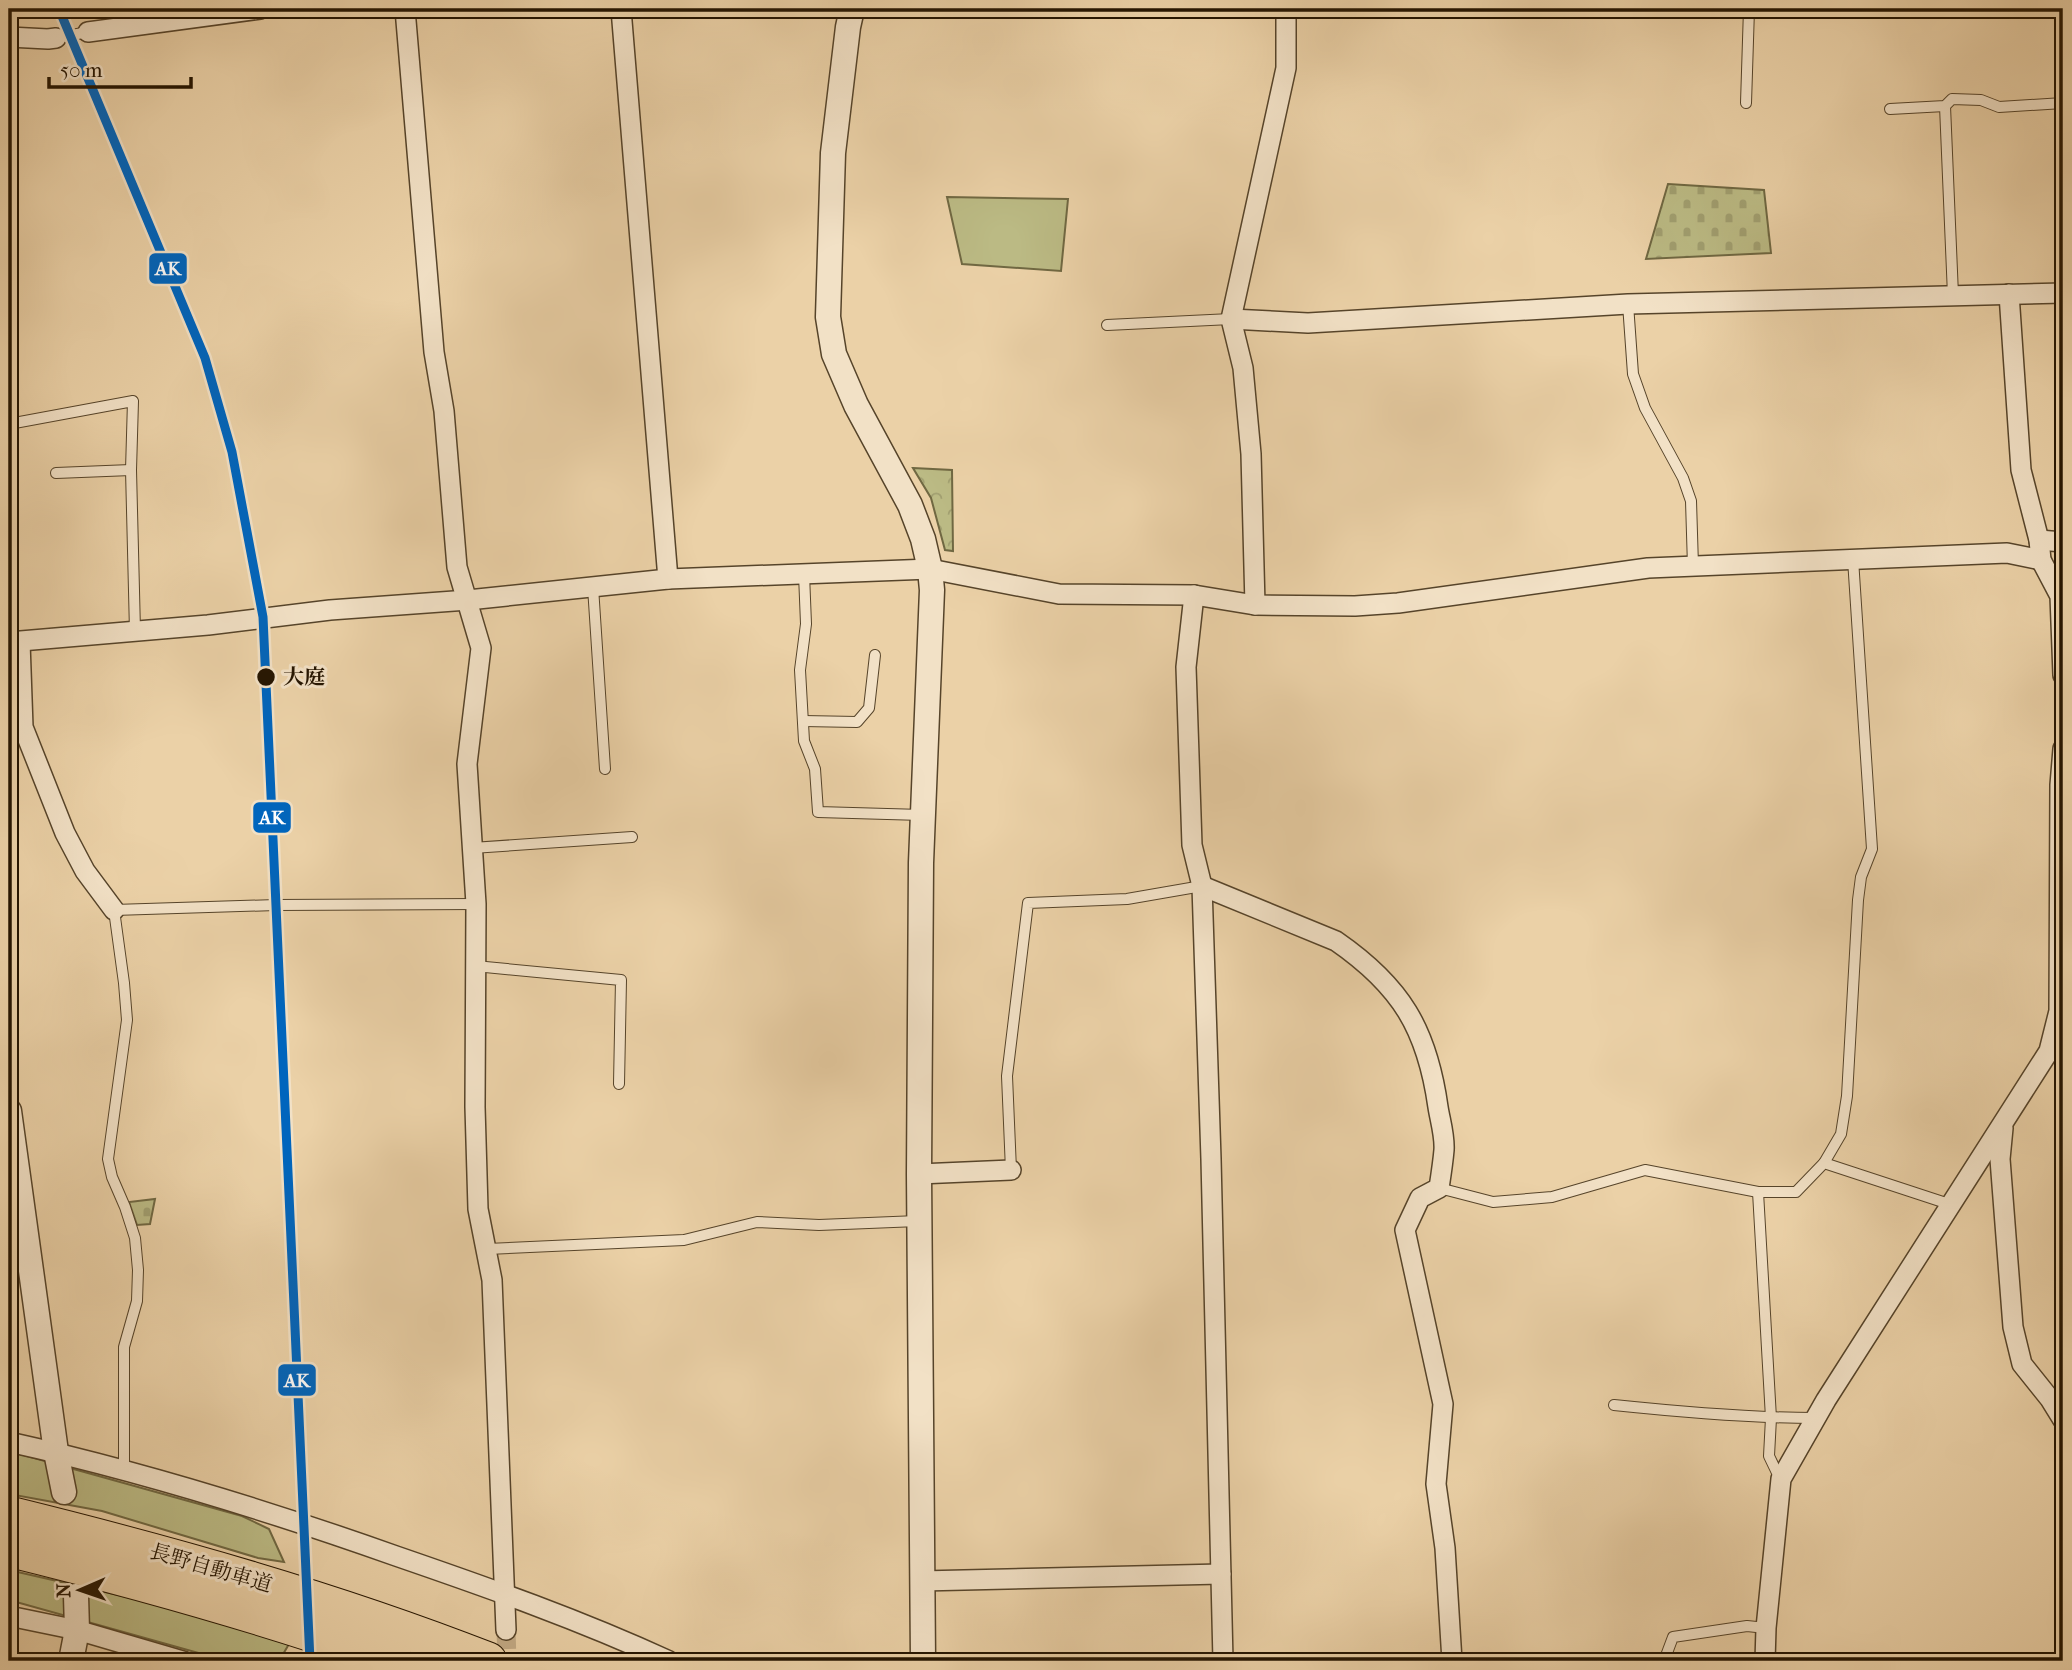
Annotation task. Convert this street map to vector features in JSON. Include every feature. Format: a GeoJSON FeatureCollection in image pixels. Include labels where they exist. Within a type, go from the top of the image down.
{"type":"FeatureCollection","features":[{"type":"Feature","properties":{"kind":"highway","name":"長野自動車道"},"geometry":{"type":"LineString","coordinates":[[9,1515],[137,1547],[288,1608],[334,1640],[395,1661]]}},
{"type":"Feature","properties":{"kind":"highway","name":"長野自動車道"},"geometry":{"type":"LineString","coordinates":[[9,1548],[133,1579],[288,1608],[331,1604],[488,1661]]}},
{"type":"Feature","properties":{"kind":"street"},"geometry":{"type":"LineString","coordinates":[[88,32],[260,9]]}},
{"type":"Feature","properties":{"kind":"street"},"geometry":{"type":"LineString","coordinates":[[405,9],[434,352],[444,411],[457,567],[481,648],[467,764],[476,904],[475,1107],[478,1209],[492,1280],[506,1630]]}},
{"type":"Feature","properties":{"kind":"street"},"geometry":{"type":"LineString","coordinates":[[621,9],[668,579]]}},
{"type":"Feature","properties":{"kind":"street"},"geometry":{"type":"LineString","coordinates":[[852,9],[834,153],[828,317],[834,354],[856,405],[910,505],[923,539],[932,590],[920,863],[919,1221],[923,1661]]}},
{"type":"Feature","properties":{"kind":"street"},"geometry":{"type":"LineString","coordinates":[[1255,605],[1251,454],[1243,368],[1231,319],[1286,68],[1286,9]]}},
{"type":"Feature","properties":{"kind":"street"},"geometry":{"type":"LineString","coordinates":[[9,37],[56,38]]}},
{"type":"Feature","properties":{"kind":"street"},"geometry":{"type":"LineString","coordinates":[[1231,319],[1308,323],[1628,304],[2063,293]]}},
{"type":"Feature","properties":{"kind":"street"},"geometry":{"type":"LineString","coordinates":[[2009,295],[2021,470],[2039,540],[2041,560],[2060,596],[2063,675]]}},
{"type":"Feature","properties":{"kind":"street"},"geometry":{"type":"LineString","coordinates":[[2039,540],[2063,542]]}},
{"type":"Feature","properties":{"kind":"street"},"geometry":{"type":"LineString","coordinates":[[114,910],[85,871],[65,833],[23,727],[14,642],[668,579],[930,569],[1059,594],[1194,595],[1255,605],[1354,606],[1398,603],[1648,568],[2007,553],[2041,560]]}},
{"type":"Feature","properties":{"kind":"street"},"geometry":{"type":"LineString","coordinates":[[1194,595],[1186,667],[1192,845],[1202,886],[1223,1661]]}},
{"type":"Feature","properties":{"kind":"street"},"geometry":{"type":"LineString","coordinates":[[1765,1661],[1781,1479],[1815,1419],[1949,1204],[2049,1051],[2059,1012],[2063,749]]}},
{"type":"Feature","properties":{"kind":"street"},"geometry":{"type":"LineString","coordinates":[[1202,886],[1336,941],[1380,976],[1404,1006],[1425,1046],[1435,1087],[1444,1147],[1439,1188],[1420,1198],[1405,1230],[1443,1404],[1436,1484],[1445,1548],[1452,1661]]}},
{"type":"Feature","properties":{"kind":"street"},"geometry":{"type":"LineString","coordinates":[[9,1111],[56,1452],[64,1492]]}},
{"type":"Feature","properties":{"kind":"street"},"geometry":{"type":"LineString","coordinates":[[2004,1123],[2000,1159],[2013,1326],[2022,1364],[2063,1420]]}},
{"type":"Feature","properties":{"kind":"street"},"geometry":{"type":"LineString","coordinates":[[919,1174],[1011,1170]]}},
{"type":"Feature","properties":{"kind":"street"},"geometry":{"type":"LineString","coordinates":[[9,1442],[124,1469],[303,1523],[506,1594],[669,1661]]}},
{"type":"Feature","properties":{"kind":"street"},"geometry":{"type":"LineString","coordinates":[[921,1581],[1221,1574]]}},
{"type":"Feature","properties":{"kind":"street"},"geometry":{"type":"LineString","coordinates":[[71,1661],[77,1630],[76,1597]]}},
{"type":"Feature","properties":{"kind":"street"},"geometry":{"type":"LineString","coordinates":[[9,1616],[77,1630],[183,1661]]}},
{"type":"Feature","properties":{"kind":"lane"},"geometry":{"type":"LineString","coordinates":[[1746,103],[1749,9]]}},
{"type":"Feature","properties":{"kind":"lane"},"geometry":{"type":"LineString","coordinates":[[56,38],[88,32]]}},
{"type":"Feature","properties":{"kind":"lane"},"geometry":{"type":"LineString","coordinates":[[1890,109],[1945,106],[1952,99],[1982,100],[1999,107],[2063,103]]}},
{"type":"Feature","properties":{"kind":"lane"},"geometry":{"type":"LineString","coordinates":[[1945,106],[1953,295]]}},
{"type":"Feature","properties":{"kind":"lane"},"geometry":{"type":"LineString","coordinates":[[1628,304],[1633,374],[1645,408],[1683,478],[1691,501],[1693,566]]}},
{"type":"Feature","properties":{"kind":"lane"},"geometry":{"type":"LineString","coordinates":[[1107,325],[1231,319]]}},
{"type":"Feature","properties":{"kind":"lane"},"geometry":{"type":"LineString","coordinates":[[9,424],[133,401],[131,470],[135,631]]}},
{"type":"Feature","properties":{"kind":"lane"},"geometry":{"type":"LineString","coordinates":[[56,473],[131,470]]}},
{"type":"Feature","properties":{"kind":"lane"},"geometry":{"type":"LineString","coordinates":[[1439,1188],[1493,1202],[1552,1197],[1644,1170],[1758,1192],[1796,1192],[1824,1163],[1841,1134],[1847,1096],[1857,900],[1861,877],[1872,849],[1853,558]]}},
{"type":"Feature","properties":{"kind":"lane"},"geometry":{"type":"LineString","coordinates":[[804,574],[806,624],[800,670],[804,741],[815,769],[818,812],[923,815]]}},
{"type":"Feature","properties":{"kind":"lane"},"geometry":{"type":"LineString","coordinates":[[593,587],[605,769]]}},
{"type":"Feature","properties":{"kind":"lane"},"geometry":{"type":"LineString","coordinates":[[803,721],[857,722],[869,708],[875,655]]}},
{"type":"Feature","properties":{"kind":"lane"},"geometry":{"type":"LineString","coordinates":[[471,848],[632,837]]}},
{"type":"Feature","properties":{"kind":"lane"},"geometry":{"type":"LineString","coordinates":[[1011,1170],[1007,1076],[1028,903],[1127,899],[1202,886]]}},
{"type":"Feature","properties":{"kind":"lane"},"geometry":{"type":"LineString","coordinates":[[124,1469],[124,1347],[137,1301],[138,1270],[135,1238],[108,1159],[127,1020],[114,910],[275,905],[476,904]]}},
{"type":"Feature","properties":{"kind":"lane"},"geometry":{"type":"LineString","coordinates":[[475,966],[621,980],[619,1084]]}},
{"type":"Feature","properties":{"kind":"lane"},"geometry":{"type":"LineString","coordinates":[[1824,1163],[1949,1204]]}},
{"type":"Feature","properties":{"kind":"lane"},"geometry":{"type":"LineString","coordinates":[[1758,1192],[1771,1418],[1769,1456],[1781,1479]]}},
{"type":"Feature","properties":{"kind":"lane"},"geometry":{"type":"LineString","coordinates":[[487,1249],[684,1240],[757,1222],[819,1225],[919,1221]]}},
{"type":"Feature","properties":{"kind":"lane"},"geometry":{"type":"LineString","coordinates":[[1614,1405],[1815,1419]]}},
{"type":"Feature","properties":{"kind":"lane"},"geometry":{"type":"LineString","coordinates":[[1664,1661],[1673,1637],[1747,1626],[1766,1628]]}},
{"type":"Feature","properties":{"kind":"green space"},"geometry":{"type":"Polygon","coordinates":[[[1668,184],[1764,190],[1771,253],[1646,259],[1668,184]]]}},
{"type":"Feature","properties":{"kind":"green space"},"geometry":{"type":"Polygon","coordinates":[[[947,197],[1068,199],[1061,271],[962,264],[947,197]]]}},
{"type":"Feature","properties":{"kind":"green space"},"geometry":{"type":"Polygon","coordinates":[[[913,468],[952,470],[953,551],[945,550],[931,498],[913,468]]]}},
{"type":"Feature","properties":{"kind":"green space"},"geometry":{"type":"Polygon","coordinates":[[[155,1199],[150,1224],[137,1225],[129,1202],[155,1199]]]}},
{"type":"Feature","properties":{"kind":"green space"},"geometry":{"type":"Polygon","coordinates":[[[9,1451],[242,1516],[269,1529],[284,1562],[258,1558],[102,1511],[9,1494],[9,1451]]]}},
{"type":"Feature","properties":{"kind":"green space"},"geometry":{"type":"Polygon","coordinates":[[[9,1570],[153,1603],[289,1644],[279,1661],[227,1661],[9,1600],[9,1570]]]}},
{"type":"Feature","properties":{"kind":"tunnel"},"geometry":{"type":"LineString","coordinates":[[506,1630],[507,1661]]}},
{"type":"Feature","properties":{"kind":"transit line","name":"AK"},"geometry":{"type":"LineString","coordinates":[[59,9],[205,358],[232,452],[263,617],[310,1661]]}},
{"type":"Feature","properties":{"kind":"place","name":"大庭"},"geometry":{"type":"Point","coordinates":[266,677]}}]}
